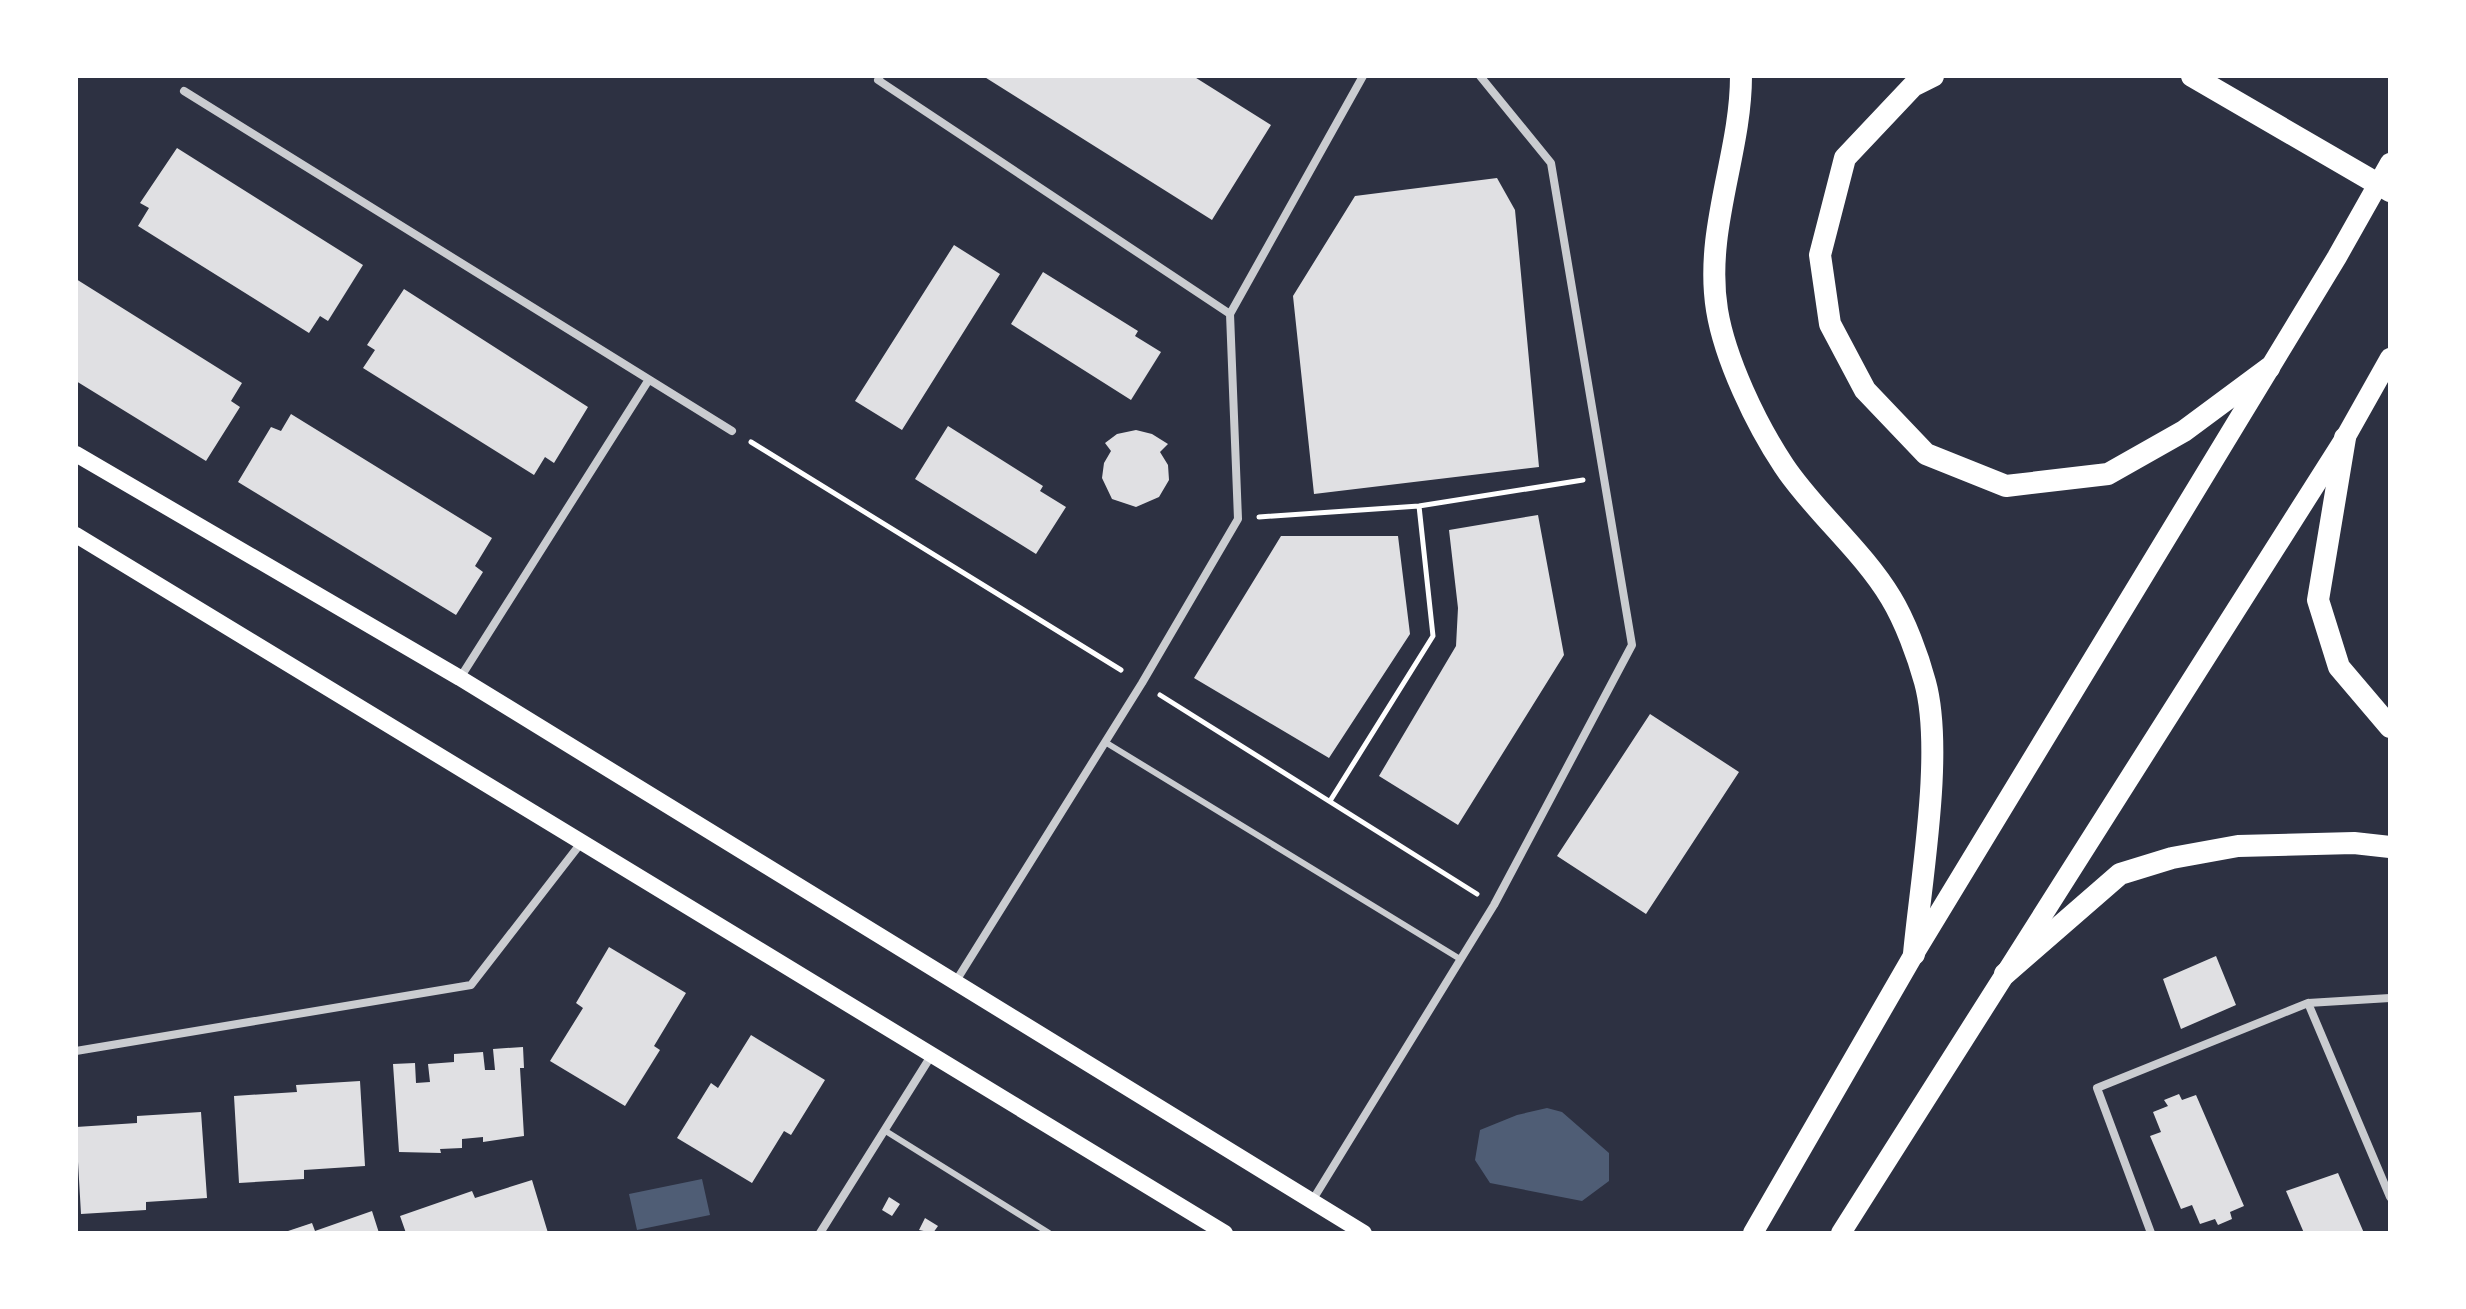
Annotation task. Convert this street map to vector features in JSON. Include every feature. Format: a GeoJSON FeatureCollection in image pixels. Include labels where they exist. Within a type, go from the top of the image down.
{"type":"FeatureCollection","features":[{"type":"Feature","properties":{"kind":"highway"},"geometry":{"type":"LineString","coordinates":[[1741,76],[1741,110],[1722,194],[1715,250],[1717,310],[1757,418],[1784,466],[1891,598],[1925,683],[1933,748],[1914,954]]}},
{"type":"Feature","properties":{"kind":"highway"},"geometry":{"type":"LineString","coordinates":[[1933,76],[1913,86],[1845,158],[1820,255],[1830,324],[1865,390],[1926,454],[2006,486],[2108,474],[2184,431],[2269,368]]}},
{"type":"Feature","properties":{"kind":"highway"},"geometry":{"type":"LineString","coordinates":[[2192,76],[2390,191]]}},
{"type":"Feature","properties":{"kind":"highway"},"geometry":{"type":"LineString","coordinates":[[2345,438],[2318,600],[2339,667],[2390,727]]}},
{"type":"Feature","properties":{"kind":"highway"},"geometry":{"type":"LineString","coordinates":[[2005,974],[2120,874],[2172,858],[2238,846],[2354,843],[2390,847]]}},
{"type":"Feature","properties":{"kind":"main road"},"geometry":{"type":"LineString","coordinates":[[1753,1233],[1914,954],[2337,257],[2390,163]]}},
{"type":"Feature","properties":{"kind":"main road"},"geometry":{"type":"LineString","coordinates":[[1841,1233],[2345,438],[2390,358]]}},
{"type":"Feature","properties":{"kind":"main road"},"geometry":{"type":"LineString","coordinates":[[76,454],[460,678],[1364,1233]]}},
{"type":"Feature","properties":{"kind":"main road"},"geometry":{"type":"LineString","coordinates":[[76,535],[1225,1233]]}},
{"type":"Feature","properties":{"kind":"street"},"geometry":{"type":"LineString","coordinates":[[880,76],[878,80],[1230,314]]}},
{"type":"Feature","properties":{"kind":"street"},"geometry":{"type":"LineString","coordinates":[[956,981],[1142,683],[1238,519],[1230,314],[1363,76]]}},
{"type":"Feature","properties":{"kind":"street"},"geometry":{"type":"LineString","coordinates":[[1312,1202],[1494,905],[1632,645],[1551,163],[1480,76]]}},
{"type":"Feature","properties":{"kind":"street"},"geometry":{"type":"LineString","coordinates":[[184,91],[732,431]]}},
{"type":"Feature","properties":{"kind":"street"},"geometry":{"type":"LineString","coordinates":[[460,678],[648,381]]}},
{"type":"Feature","properties":{"kind":"street"},"geometry":{"type":"LineString","coordinates":[[76,1051],[471,985],[581,843]]}},
{"type":"Feature","properties":{"kind":"street"},"geometry":{"type":"LineString","coordinates":[[2151,1233],[2097,1088],[2308,1003],[2390,998]]}},
{"type":"Feature","properties":{"kind":"street"},"geometry":{"type":"LineString","coordinates":[[2308,1003],[2390,1197]]}},
{"type":"Feature","properties":{"kind":"street"},"geometry":{"type":"LineString","coordinates":[[820,1233],[931,1056]]}},
{"type":"Feature","properties":{"kind":"lane"},"geometry":{"type":"LineString","coordinates":[[1105,742],[1460,959]]}},
{"type":"Feature","properties":{"kind":"lane"},"geometry":{"type":"LineString","coordinates":[[884,1130],[1049,1233]]}},
{"type":"Feature","properties":{"kind":"path"},"geometry":{"type":"LineString","coordinates":[[732,431],[1142,683],[1494,905]]}},
{"type":"Feature","properties":{"kind":"path"},"geometry":{"type":"LineString","coordinates":[[1238,519],[1419,506],[1603,477]]}},
{"type":"Feature","properties":{"kind":"path"},"geometry":{"type":"LineString","coordinates":[[1330,801],[1433,636],[1419,506]]}},
{"type":"Feature","properties":{"kind":"water"},"geometry":{"type":"Polygon","coordinates":[[[1547,1108],[1562,1112],[1609,1153],[1609,1181],[1582,1201],[1490,1183],[1475,1160],[1480,1130],[1517,1115],[1547,1108]]]}},
{"type":"Feature","properties":{"kind":"water"},"geometry":{"type":"Polygon","coordinates":[[[702,1179],[710,1215],[637,1230],[629,1194],[702,1179]]]}},
{"type":"Feature","properties":{"kind":"building"},"geometry":{"type":"Polygon","coordinates":[[[983,76],[1193,76],[1271,125],[1212,220],[983,76]]]}},
{"type":"Feature","properties":{"kind":"building"},"geometry":{"type":"Polygon","coordinates":[[[177,148],[363,265],[328,321],[320,316],[309,333],[138,226],[149,208],[140,203],[177,148]]]}},
{"type":"Feature","properties":{"kind":"building"},"geometry":{"type":"Polygon","coordinates":[[[1497,178],[1515,210],[1539,467],[1314,494],[1293,296],[1355,196],[1497,178]]]}},
{"type":"Feature","properties":{"kind":"building"},"geometry":{"type":"Polygon","coordinates":[[[954,245],[1000,274],[902,430],[855,401],[954,245]]]}},
{"type":"Feature","properties":{"kind":"building"},"geometry":{"type":"Polygon","coordinates":[[[1043,272],[1138,331],[1135,336],[1161,352],[1131,400],[1011,324],[1043,272]]]}},
{"type":"Feature","properties":{"kind":"building"},"geometry":{"type":"Polygon","coordinates":[[[76,279],[242,383],[231,401],[240,407],[206,461],[76,381],[76,279]]]}},
{"type":"Feature","properties":{"kind":"building"},"geometry":{"type":"Polygon","coordinates":[[[404,289],[588,407],[554,463],[545,457],[534,475],[363,368],[375,350],[367,345],[404,289]]]}},
{"type":"Feature","properties":{"kind":"building"},"geometry":{"type":"Polygon","coordinates":[[[291,414],[492,538],[475,566],[483,572],[456,615],[238,482],[271,427],[281,431],[291,414]]]}},
{"type":"Feature","properties":{"kind":"building"},"geometry":{"type":"Polygon","coordinates":[[[948,426],[1043,486],[1040,491],[1066,507],[1036,554],[915,479],[948,426]]]}},
{"type":"Feature","properties":{"kind":"building"},"geometry":{"type":"Polygon","coordinates":[[[1136,430],[1152,434],[1168,444],[1160,452],[1168,465],[1169,480],[1159,497],[1136,507],[1112,499],[1102,478],[1104,463],[1111,451],[1105,443],[1117,434],[1136,430]]]}},
{"type":"Feature","properties":{"kind":"building"},"geometry":{"type":"Polygon","coordinates":[[[1538,515],[1564,655],[1458,825],[1379,776],[1456,646],[1458,608],[1449,530],[1538,515]]]}},
{"type":"Feature","properties":{"kind":"building"},"geometry":{"type":"Polygon","coordinates":[[[1281,536],[1398,536],[1410,634],[1329,758],[1194,678],[1281,536]]]}},
{"type":"Feature","properties":{"kind":"building"},"geometry":{"type":"Polygon","coordinates":[[[1650,714],[1739,772],[1646,914],[1557,856],[1650,714]]]}},
{"type":"Feature","properties":{"kind":"building"},"geometry":{"type":"Polygon","coordinates":[[[609,947],[686,993],[654,1046],[660,1050],[625,1106],[550,1061],[583,1008],[576,1003],[609,947]]]}},
{"type":"Feature","properties":{"kind":"building"},"geometry":{"type":"Polygon","coordinates":[[[2216,956],[2236,1005],[2181,1029],[2163,979],[2216,956]]]}},
{"type":"Feature","properties":{"kind":"building"},"geometry":{"type":"Polygon","coordinates":[[[751,1035],[825,1080],[791,1135],[784,1131],[752,1183],[677,1138],[711,1083],[718,1088],[751,1035]]]}},
{"type":"Feature","properties":{"kind":"building"},"geometry":{"type":"Polygon","coordinates":[[[523,1047],[524,1068],[520,1068],[524,1136],[483,1142],[483,1137],[462,1139],[462,1148],[440,1149],[441,1153],[399,1152],[393,1064],[415,1063],[416,1083],[430,1082],[428,1064],[454,1062],[454,1054],[483,1052],[485,1070],[495,1070],[493,1049],[523,1047]]]}},
{"type":"Feature","properties":{"kind":"building"},"geometry":{"type":"Polygon","coordinates":[[[360,1081],[365,1166],[304,1170],[304,1179],[239,1183],[234,1096],[297,1092],[296,1085],[360,1081]]]}},
{"type":"Feature","properties":{"kind":"building"},"geometry":{"type":"Polygon","coordinates":[[[2179,1094],[2182,1100],[2196,1095],[2244,1206],[2230,1212],[2232,1219],[2218,1225],[2215,1219],[2200,1224],[2192,1205],[2181,1209],[2150,1136],[2161,1132],[2153,1112],[2168,1106],[2164,1100],[2179,1094]]]}},
{"type":"Feature","properties":{"kind":"building"},"geometry":{"type":"Polygon","coordinates":[[[201,1112],[207,1198],[146,1202],[146,1210],[81,1214],[76,1127],[137,1123],[137,1116],[201,1112]]]}},
{"type":"Feature","properties":{"kind":"building"},"geometry":{"type":"Polygon","coordinates":[[[2338,1173],[2364,1233],[2304,1233],[2286,1191],[2338,1173]]]}},
{"type":"Feature","properties":{"kind":"building"},"geometry":{"type":"Polygon","coordinates":[[[532,1180],[548,1233],[406,1233],[400,1216],[472,1191],[475,1198],[532,1180]]]}},
{"type":"Feature","properties":{"kind":"building"},"geometry":{"type":"Polygon","coordinates":[[[889,1197],[900,1204],[892,1216],[882,1210],[889,1197]]]}},
{"type":"Feature","properties":{"kind":"building"},"geometry":{"type":"Polygon","coordinates":[[[372,1211],[379,1233],[282,1233],[312,1223],[315,1231],[372,1211]]]}},
{"type":"Feature","properties":{"kind":"building"},"geometry":{"type":"Polygon","coordinates":[[[925,1218],[938,1226],[933,1233],[919,1230],[925,1218]]]}}]}
